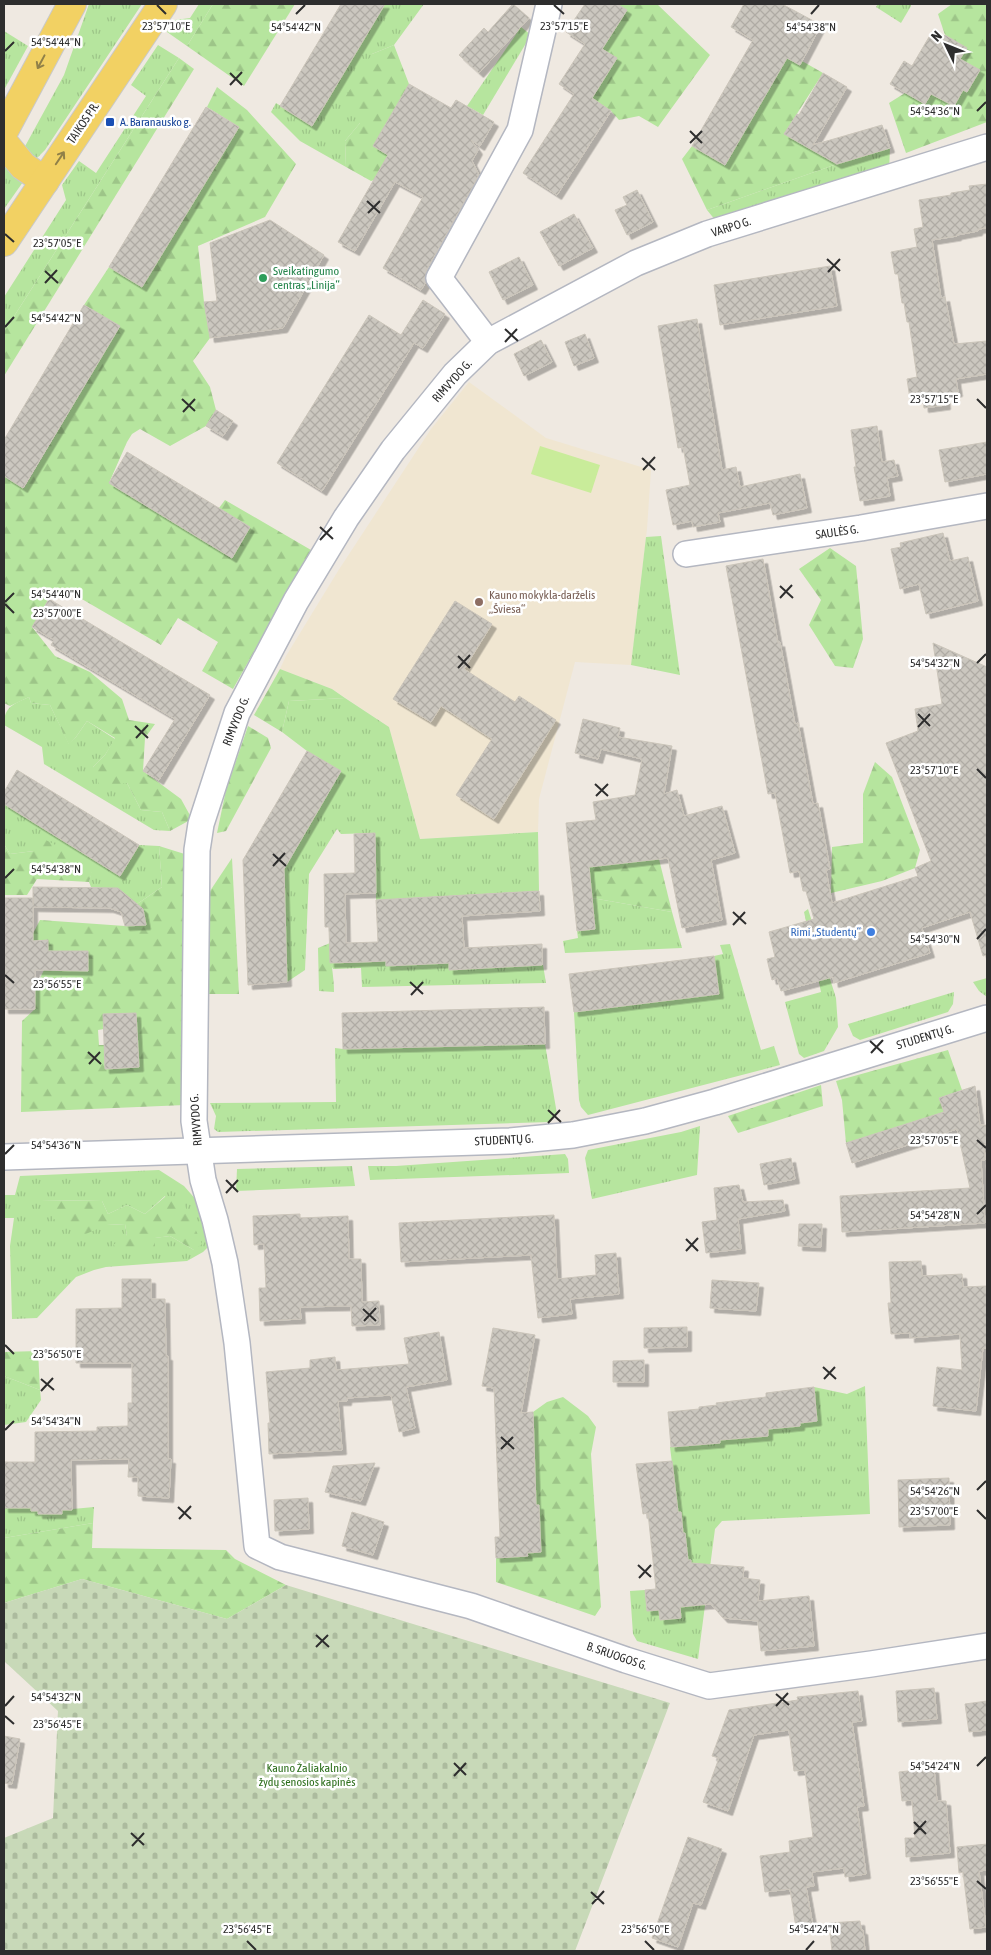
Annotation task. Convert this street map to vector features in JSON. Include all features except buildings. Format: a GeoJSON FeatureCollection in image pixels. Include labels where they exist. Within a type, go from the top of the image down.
{"type":"FeatureCollection","features":[{"type":"Feature","properties":{"kind":"main road"},"geometry":{"type":"LineString","coordinates":[[4,132],[72,4]]}},
{"type":"Feature","properties":{"kind":"main road","name":"TAIKOS PR."},"geometry":{"type":"LineString","coordinates":[[4,242],[163,4]]}},
{"type":"Feature","properties":{"kind":"main road"},"geometry":{"type":"LineString","coordinates":[[4,143],[23,166],[45,181]]}},
{"type":"Feature","properties":{"kind":"street"},"geometry":{"type":"LineString","coordinates":[[488,342],[439,278],[520,130],[549,4]]}},
{"type":"Feature","properties":{"kind":"street","name":"VARPO G."},"geometry":{"type":"LineString","coordinates":[[488,342],[636,263],[707,234],[987,147]]}},
{"type":"Feature","properties":{"kind":"street","name":"RIMVYDO G."},"geometry":{"type":"LineString","coordinates":[[257,1546],[232,1308],[216,1220],[203,1180],[194,1121],[197,850],[201,824],[237,713],[296,601],[346,518],[393,450],[455,374],[488,342]]}},
{"type":"Feature","properties":{"kind":"street","name":"SAULĖS G."},"geometry":{"type":"LineString","coordinates":[[686,554],[861,528],[987,506]]}},
{"type":"Feature","properties":{"kind":"street","name":"STUDENTŲ G."},"geometry":{"type":"LineString","coordinates":[[4,1157],[510,1141],[573,1135],[645,1121],[715,1102],[987,1018]]}},
{"type":"Feature","properties":{"kind":"street","name":"B. SRUOGOS G."},"geometry":{"type":"LineString","coordinates":[[257,1546],[280,1557],[471,1606],[626,1660],[709,1686],[987,1646]]}},
{"type":"Feature","properties":{"kind":"shaded area","name":"Kauno mokykla-darželis „Šviesa“"},"geometry":{"type":"Polygon","coordinates":[[[469,382],[546,438],[651,470],[647,529],[631,665],[575,662],[539,799],[538,832],[420,839],[389,727],[332,689],[280,669],[338,571],[431,429],[469,382]]]}},
{"type":"Feature","properties":{"kind":"green space"},"geometry":{"type":"Polygon","coordinates":[[[89,4],[142,4],[45,150],[34,161],[23,150],[64,75],[89,4]]]}},
{"type":"Feature","properties":{"kind":"green space"},"geometry":{"type":"Polygon","coordinates":[[[199,4],[213,4],[187,46],[167,32],[175,20],[190,18],[199,4]]]}},
{"type":"Feature","properties":{"kind":"green space"},"geometry":{"type":"Polygon","coordinates":[[[213,4],[295,4],[244,86],[187,46],[213,4]]]}},
{"type":"Feature","properties":{"kind":"green space"},"geometry":{"type":"Polygon","coordinates":[[[385,4],[424,4],[394,45],[372,54],[360,123],[345,141],[346,167],[300,141],[271,112],[276,103],[312,125],[385,4]]]}},
{"type":"Feature","properties":{"kind":"green space"},"geometry":{"type":"Polygon","coordinates":[[[617,4],[657,4],[710,55],[658,127],[639,116],[619,120],[611,111],[592,98],[617,58],[602,49],[627,10],[617,4]]]}},
{"type":"Feature","properties":{"kind":"green space"},"geometry":{"type":"Polygon","coordinates":[[[878,4],[911,4],[911,6],[901,23],[876,7],[878,4]]]}},
{"type":"Feature","properties":{"kind":"green space"},"geometry":{"type":"Polygon","coordinates":[[[952,4],[987,4],[987,122],[906,153],[889,103],[905,93],[925,104],[931,94],[954,106],[963,90],[967,92],[980,70],[960,59],[967,48],[945,35],[938,14],[952,4]]]}},
{"type":"Feature","properties":{"kind":"green space"},"geometry":{"type":"Polygon","coordinates":[[[521,27],[531,35],[483,115],[467,106],[521,27]]]}},
{"type":"Feature","properties":{"kind":"green space"},"geometry":{"type":"Polygon","coordinates":[[[4,31],[28,46],[4,90],[4,31]]]}},
{"type":"Feature","properties":{"kind":"green space"},"geometry":{"type":"Polygon","coordinates":[[[158,45],[179,58],[4,332],[4,297],[66,200],[62,185],[79,161],[96,173],[146,96],[131,85],[158,45]]]}},
{"type":"Feature","properties":{"kind":"green space"},"geometry":{"type":"Polygon","coordinates":[[[394,45],[409,84],[388,155],[374,180],[371,181],[346,167],[345,141],[360,123],[345,97],[372,54],[394,45]]]}},
{"type":"Feature","properties":{"kind":"green space"},"geometry":{"type":"Polygon","coordinates":[[[786,57],[799,65],[802,61],[823,73],[784,134],[837,164],[707,210],[682,159],[692,146],[725,165],[786,57]]]}},
{"type":"Feature","properties":{"kind":"green space"},"geometry":{"type":"Polygon","coordinates":[[[179,58],[194,69],[4,376],[4,332],[179,58]]]}},
{"type":"Feature","properties":{"kind":"green space"},"geometry":{"type":"Polygon","coordinates":[[[217,87],[247,110],[296,164],[265,217],[198,246],[210,338],[193,361],[210,387],[216,410],[206,426],[170,446],[140,429],[132,434],[109,483],[232,558],[250,527],[219,508],[225,500],[311,550],[233,689],[202,671],[218,642],[178,618],[161,645],[68,591],[49,599],[32,627],[55,656],[90,672],[122,699],[129,720],[155,724],[145,738],[143,771],[181,799],[192,819],[170,831],[162,812],[141,810],[127,783],[100,787],[93,767],[105,755],[115,738],[87,721],[69,745],[50,705],[31,703],[29,697],[10,706],[4,703],[4,476],[24,488],[120,326],[84,305],[109,267],[239,127],[207,107],[217,87]]]}},
{"type":"Feature","properties":{"kind":"green space"},"geometry":{"type":"Polygon","coordinates":[[[890,148],[889,170],[716,221],[707,210],[837,164],[890,148]]]}},
{"type":"Feature","properties":{"kind":"green space"},"geometry":{"type":"Polygon","coordinates":[[[4,163],[23,182],[4,209],[4,163]]]}},
{"type":"Feature","properties":{"kind":"green space"},"geometry":{"type":"Polygon","coordinates":[[[540,446],[600,465],[591,493],[531,474],[540,446]]]}},
{"type":"Feature","properties":{"kind":"green space"},"geometry":{"type":"Polygon","coordinates":[[[661,536],[680,675],[631,665],[646,537],[661,536]]]}},
{"type":"Feature","properties":{"kind":"green space"},"geometry":{"type":"Polygon","coordinates":[[[830,548],[856,566],[863,639],[853,668],[835,666],[809,625],[821,600],[799,569],[830,548]]]}},
{"type":"Feature","properties":{"kind":"green space"},"geometry":{"type":"Polygon","coordinates":[[[280,669],[332,689],[345,698],[289,701],[282,732],[254,715],[280,669]]]}},
{"type":"Feature","properties":{"kind":"green space"},"geometry":{"type":"Polygon","coordinates":[[[29,697],[31,703],[50,705],[69,744],[87,721],[115,739],[105,755],[93,767],[127,783],[141,810],[162,812],[170,831],[154,830],[44,764],[42,747],[4,725],[4,719],[11,706],[29,697]]]}},
{"type":"Feature","properties":{"kind":"green space"},"geometry":{"type":"Polygon","coordinates":[[[345,698],[389,727],[420,839],[538,832],[539,891],[376,900],[375,833],[341,834],[337,829],[309,874],[305,970],[287,982],[284,869],[341,771],[307,751],[282,732],[289,701],[345,698]]]}},
{"type":"Feature","properties":{"kind":"green space"},"geometry":{"type":"Polygon","coordinates":[[[248,726],[268,738],[271,748],[226,831],[217,833],[226,790],[248,726]]]}},
{"type":"Feature","properties":{"kind":"green space"},"geometry":{"type":"Polygon","coordinates":[[[875,762],[892,777],[920,850],[915,868],[882,881],[831,893],[832,847],[863,843],[863,794],[875,762]]]}},
{"type":"Feature","properties":{"kind":"green space"},"geometry":{"type":"Polygon","coordinates":[[[4,804],[120,876],[139,845],[159,846],[162,887],[137,904],[120,890],[91,887],[89,882],[93,865],[34,851],[10,854],[4,844],[4,804]]]}},
{"type":"Feature","properties":{"kind":"green space"},"geometry":{"type":"Polygon","coordinates":[[[42,838],[94,865],[89,882],[37,879],[27,895],[4,895],[4,844],[10,854],[34,851],[42,838]]]}},
{"type":"Feature","properties":{"kind":"green space"},"geometry":{"type":"Polygon","coordinates":[[[159,846],[191,856],[185,1105],[21,1112],[22,1021],[35,1009],[35,988],[48,962],[48,940],[29,941],[40,920],[125,926],[145,925],[143,909],[137,904],[162,887],[159,846]],[[56,951],[56,971],[88,971],[88,952],[56,951]],[[136,1013],[104,1014],[104,1029],[98,1030],[99,1045],[104,1045],[105,1069],[139,1067],[136,1013]]]}},
{"type":"Feature","properties":{"kind":"green space"},"geometry":{"type":"Polygon","coordinates":[[[232,858],[239,994],[207,994],[210,891],[232,858]]]}},
{"type":"Feature","properties":{"kind":"green space"},"geometry":{"type":"Polygon","coordinates":[[[659,859],[672,912],[592,898],[589,867],[659,859]]]}},
{"type":"Feature","properties":{"kind":"green space"},"geometry":{"type":"Polygon","coordinates":[[[592,898],[672,912],[682,948],[565,953],[563,941],[578,938],[577,931],[595,929],[592,898]]]}},
{"type":"Feature","properties":{"kind":"green space"},"geometry":{"type":"Polygon","coordinates":[[[808,909],[836,998],[838,1027],[824,1051],[804,1058],[799,1054],[785,1002],[821,992],[804,912],[808,909]]]}},
{"type":"Feature","properties":{"kind":"green space"},"geometry":{"type":"Polygon","coordinates":[[[330,943],[334,992],[319,991],[318,948],[330,943]]]}},
{"type":"Feature","properties":{"kind":"green space"},"geometry":{"type":"Polygon","coordinates":[[[730,944],[761,1050],[774,1046],[780,1065],[588,1115],[581,1107],[579,1100],[574,1012],[718,994],[714,956],[723,954],[720,945],[730,944]]]}},
{"type":"Feature","properties":{"kind":"green space"},"geometry":{"type":"Polygon","coordinates":[[[385,948],[386,966],[449,963],[450,970],[543,965],[546,983],[362,987],[361,968],[333,969],[330,963],[378,962],[385,948]]]}},
{"type":"Feature","properties":{"kind":"green space"},"geometry":{"type":"Polygon","coordinates":[[[987,978],[987,997],[979,991],[973,982],[987,978]]]}},
{"type":"Feature","properties":{"kind":"green space"},"geometry":{"type":"Polygon","coordinates":[[[954,992],[953,1004],[948,1012],[860,1040],[853,1036],[848,1024],[954,992]]]}},
{"type":"Feature","properties":{"kind":"green space"},"geometry":{"type":"Polygon","coordinates":[[[545,1044],[557,1114],[550,1122],[218,1132],[214,1129],[216,1116],[210,1103],[336,1102],[335,1048],[545,1044]]]}},
{"type":"Feature","properties":{"kind":"green space"},"geometry":{"type":"Polygon","coordinates":[[[948,1050],[962,1090],[939,1098],[944,1112],[846,1143],[842,1100],[836,1081],[948,1050]]]}},
{"type":"Feature","properties":{"kind":"green space"},"geometry":{"type":"Polygon","coordinates":[[[821,1085],[823,1106],[738,1133],[728,1116],[821,1085]]]}},
{"type":"Feature","properties":{"kind":"green space"},"geometry":{"type":"Polygon","coordinates":[[[700,1126],[697,1175],[592,1199],[585,1158],[588,1150],[681,1132],[700,1126]]]}},
{"type":"Feature","properties":{"kind":"green space"},"geometry":{"type":"Polygon","coordinates":[[[565,1154],[568,1159],[569,1173],[370,1180],[368,1166],[396,1166],[565,1154]]]}},
{"type":"Feature","properties":{"kind":"green space"},"geometry":{"type":"Polygon","coordinates":[[[352,1166],[355,1186],[236,1191],[237,1169],[352,1166]]]}},
{"type":"Feature","properties":{"kind":"green space"},"geometry":{"type":"Polygon","coordinates":[[[159,1170],[184,1186],[198,1202],[209,1246],[203,1252],[187,1261],[106,1267],[94,1270],[76,1277],[37,1318],[12,1319],[10,1246],[14,1218],[4,1218],[4,1195],[15,1195],[20,1176],[159,1170]],[[165,1196],[145,1214],[127,1205],[108,1214],[102,1201],[41,1200],[107,1225],[125,1224],[127,1236],[154,1238],[170,1236],[194,1250],[165,1196]]]}},
{"type":"Feature","properties":{"kind":"green space"},"geometry":{"type":"Polygon","coordinates":[[[166,1196],[181,1197],[202,1244],[194,1250],[170,1236],[155,1238],[155,1248],[131,1253],[113,1245],[127,1236],[125,1224],[107,1225],[81,1236],[54,1219],[40,1200],[102,1201],[108,1214],[127,1205],[145,1214],[166,1196]]]}},
{"type":"Feature","properties":{"kind":"green space"},"geometry":{"type":"Polygon","coordinates":[[[38,1351],[40,1390],[4,1376],[4,1352],[38,1351]]]}},
{"type":"Feature","properties":{"kind":"green space"},"geometry":{"type":"Polygon","coordinates":[[[4,1376],[40,1390],[41,1400],[26,1422],[4,1425],[4,1376]]]}},
{"type":"Feature","properties":{"kind":"green space"},"geometry":{"type":"Polygon","coordinates":[[[865,1386],[870,1514],[722,1521],[715,1529],[698,1659],[637,1641],[633,1634],[630,1591],[645,1590],[647,1611],[659,1610],[660,1620],[681,1618],[680,1607],[692,1573],[691,1560],[688,1560],[685,1533],[683,1533],[681,1512],[678,1512],[670,1447],[720,1443],[720,1440],[768,1436],[768,1429],[799,1426],[800,1423],[817,1421],[814,1387],[847,1394],[865,1386]]]}},
{"type":"Feature","properties":{"kind":"green space"},"geometry":{"type":"Polygon","coordinates":[[[563,1397],[588,1416],[596,1427],[591,1454],[601,1607],[595,1616],[496,1582],[496,1558],[527,1556],[536,1505],[533,1412],[547,1402],[563,1397]]]}},
{"type":"Feature","properties":{"kind":"green space"},"geometry":{"type":"Polygon","coordinates":[[[94,1507],[93,1523],[4,1538],[4,1508],[31,1508],[31,1511],[38,1511],[39,1514],[61,1514],[62,1510],[94,1507]]]}},
{"type":"Feature","properties":{"kind":"green space"},"geometry":{"type":"Polygon","coordinates":[[[93,1523],[92,1548],[226,1550],[235,1559],[286,1585],[227,1619],[82,1579],[4,1603],[4,1538],[93,1523]]]}},
{"type":"Feature","properties":{"kind":"green space","name":"Kauno Žaliakalnio žydų senosios kapinės"},"geometry":{"type":"Polygon","coordinates":[[[82,1579],[227,1619],[286,1585],[670,1703],[575,1951],[4,1951],[4,1838],[53,1818],[58,1711],[4,1661],[4,1603],[82,1579]]]}},
{"type":"Feature","properties":{"kind":"place","name":"A. Baranausko g."},"geometry":{"type":"Point","coordinates":[110,122]}},
{"type":"Feature","properties":{"kind":"place","name":"Sveikatingumo centras „Linija“"},"geometry":{"type":"Point","coordinates":[263,278]}},
{"type":"Feature","properties":{"kind":"place","name":"Kauno mokykla-darželis „Šviesa“"},"geometry":{"type":"Point","coordinates":[479,602]}},
{"type":"Feature","properties":{"kind":"place","name":"Rimi „Studentų“"},"geometry":{"type":"Point","coordinates":[871,932]}}]}
